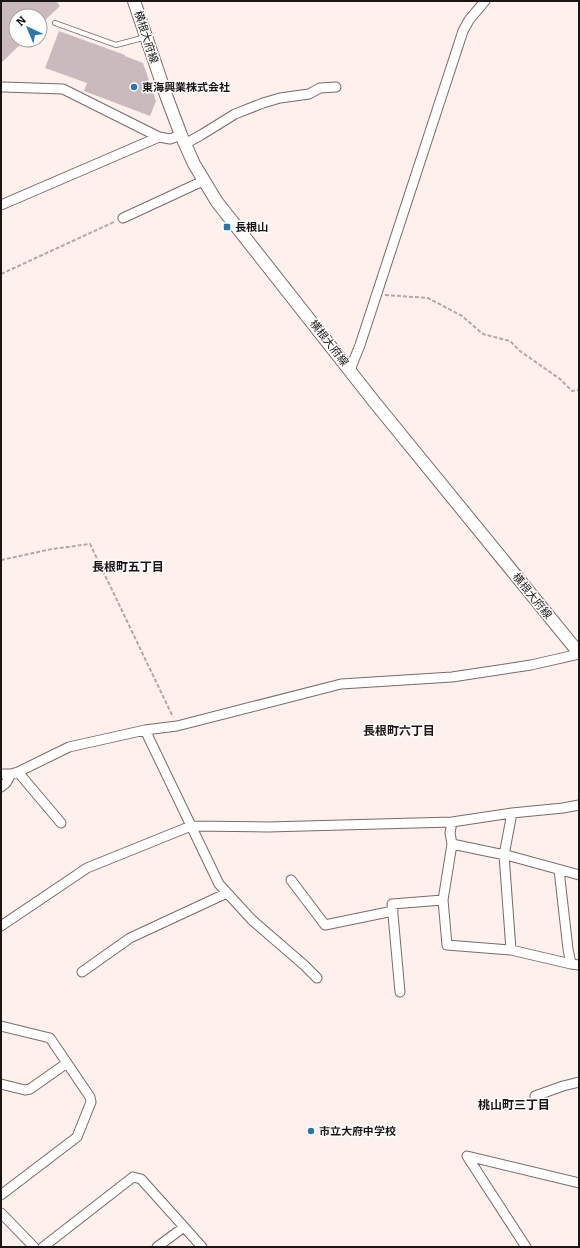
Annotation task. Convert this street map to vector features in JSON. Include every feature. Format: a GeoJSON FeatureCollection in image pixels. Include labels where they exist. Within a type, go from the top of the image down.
{"type":"FeatureCollection","features":[{"type":"Feature","properties":{"kind":"main road","name":"横根大府線"},"geometry":{"type":"LineString","coordinates":[[134,1],[183,139],[203,181],[217,202],[381,410],[579,654]]}},
{"type":"Feature","properties":{"kind":"street"},"geometry":{"type":"LineString","coordinates":[[350,370],[360,345],[463,31],[469,20],[485,1]]}},
{"type":"Feature","properties":{"kind":"street"},"geometry":{"type":"LineString","coordinates":[[3,87],[63,89],[159,137],[183,139],[201,136],[235,114],[263,103],[280,98],[309,94],[320,88],[336,87]]}},
{"type":"Feature","properties":{"kind":"street"},"geometry":{"type":"LineString","coordinates":[[1,205],[159,137]]}},
{"type":"Feature","properties":{"kind":"street"},"geometry":{"type":"LineString","coordinates":[[123,218],[203,181]]}},
{"type":"Feature","properties":{"kind":"street"},"geometry":{"type":"LineString","coordinates":[[1,774],[14,773],[69,747],[145,730],[177,726],[341,684],[452,677],[531,665],[579,654]]}},
{"type":"Feature","properties":{"kind":"street"},"geometry":{"type":"LineString","coordinates":[[145,730],[219,884],[252,920],[317,978]]}},
{"type":"Feature","properties":{"kind":"street"},"geometry":{"type":"LineString","coordinates":[[1,787],[14,773]]}},
{"type":"Feature","properties":{"kind":"street"},"geometry":{"type":"LineString","coordinates":[[14,773],[60,823]]}},
{"type":"Feature","properties":{"kind":"street"},"geometry":{"type":"LineString","coordinates":[[1,926],[87,868],[191,826],[268,828],[452,822],[579,805]]}},
{"type":"Feature","properties":{"kind":"street"},"geometry":{"type":"LineString","coordinates":[[511,950],[504,854],[512,813]]}},
{"type":"Feature","properties":{"kind":"street"},"geometry":{"type":"LineString","coordinates":[[452,822],[450,833],[452,844],[443,900],[447,945],[511,950],[575,965]]}},
{"type":"Feature","properties":{"kind":"street"},"geometry":{"type":"LineString","coordinates":[[452,844],[504,854],[579,875]]}},
{"type":"Feature","properties":{"kind":"street"},"geometry":{"type":"LineString","coordinates":[[559,870],[568,949],[575,965]]}},
{"type":"Feature","properties":{"kind":"street"},"geometry":{"type":"LineString","coordinates":[[291,880],[325,925],[393,911]]}},
{"type":"Feature","properties":{"kind":"street"},"geometry":{"type":"LineString","coordinates":[[82,972],[130,938],[227,893]]}},
{"type":"Feature","properties":{"kind":"street"},"geometry":{"type":"LineString","coordinates":[[400,992],[392,904],[443,900]]}},
{"type":"Feature","properties":{"kind":"street"},"geometry":{"type":"LineString","coordinates":[[1,1026],[50,1038],[90,1097],[91,1102],[77,1137],[1,1195]]}},
{"type":"Feature","properties":{"kind":"street"},"geometry":{"type":"LineString","coordinates":[[1,1084],[25,1090],[30,1089],[67,1063]]}},
{"type":"Feature","properties":{"kind":"street"},"geometry":{"type":"LineString","coordinates":[[535,1096],[579,1082]]}},
{"type":"Feature","properties":{"kind":"street"},"geometry":{"type":"LineString","coordinates":[[526,1247],[467,1156],[579,1183]]}},
{"type":"Feature","properties":{"kind":"street"},"geometry":{"type":"LineString","coordinates":[[43,1247],[133,1178],[141,1179],[202,1247]]}},
{"type":"Feature","properties":{"kind":"street"},"geometry":{"type":"LineString","coordinates":[[1,1213],[34,1247]]}},
{"type":"Feature","properties":{"kind":"street"},"geometry":{"type":"LineString","coordinates":[[157,1247],[184,1227]]}},
{"type":"Feature","properties":{"kind":"lane"},"geometry":{"type":"LineString","coordinates":[[55,23],[116,45],[146,37]]}},
{"type":"Feature","properties":{"kind":"path"},"geometry":{"type":"LineString","coordinates":[[1,274],[123,218]]}},
{"type":"Feature","properties":{"kind":"path"},"geometry":{"type":"LineString","coordinates":[[376,294],[428,298],[462,316],[483,334],[510,341],[520,351],[560,379],[572,392],[579,390]]}},
{"type":"Feature","properties":{"kind":"path"},"geometry":{"type":"LineString","coordinates":[[1,560],[52,549],[90,544],[177,726]]}},
{"type":"Feature","properties":{"kind":"building"},"geometry":{"type":"Polygon","coordinates":[[[1,1],[56,1],[60,6],[48,17],[48,8],[8,8],[8,48],[17,48],[1,63],[1,1]]]}},
{"type":"Feature","properties":{"kind":"building"},"geometry":{"type":"Polygon","coordinates":[[[59,31],[143,63],[156,101],[150,116],[84,91],[87,83],[45,68],[59,31]]]}},
{"type":"Feature","properties":{"kind":"place","name":"東海興業株式会社"},"geometry":{"type":"Point","coordinates":[134,87]}},
{"type":"Feature","properties":{"kind":"place","name":"長根山"},"geometry":{"type":"Point","coordinates":[227,227]}},
{"type":"Feature","properties":{"kind":"place","name":"市立大府中学校"},"geometry":{"type":"Point","coordinates":[311,1131]}},
{"type":"Feature","properties":{"kind":"district","name":"長根町五丁目"},"geometry":{"type":"Point","coordinates":[128,567]}},
{"type":"Feature","properties":{"kind":"district","name":"長根町六丁目"},"geometry":{"type":"Point","coordinates":[399,731]}},
{"type":"Feature","properties":{"kind":"district","name":"桃山町三丁目"},"geometry":{"type":"Point","coordinates":[514,1105]}}]}
